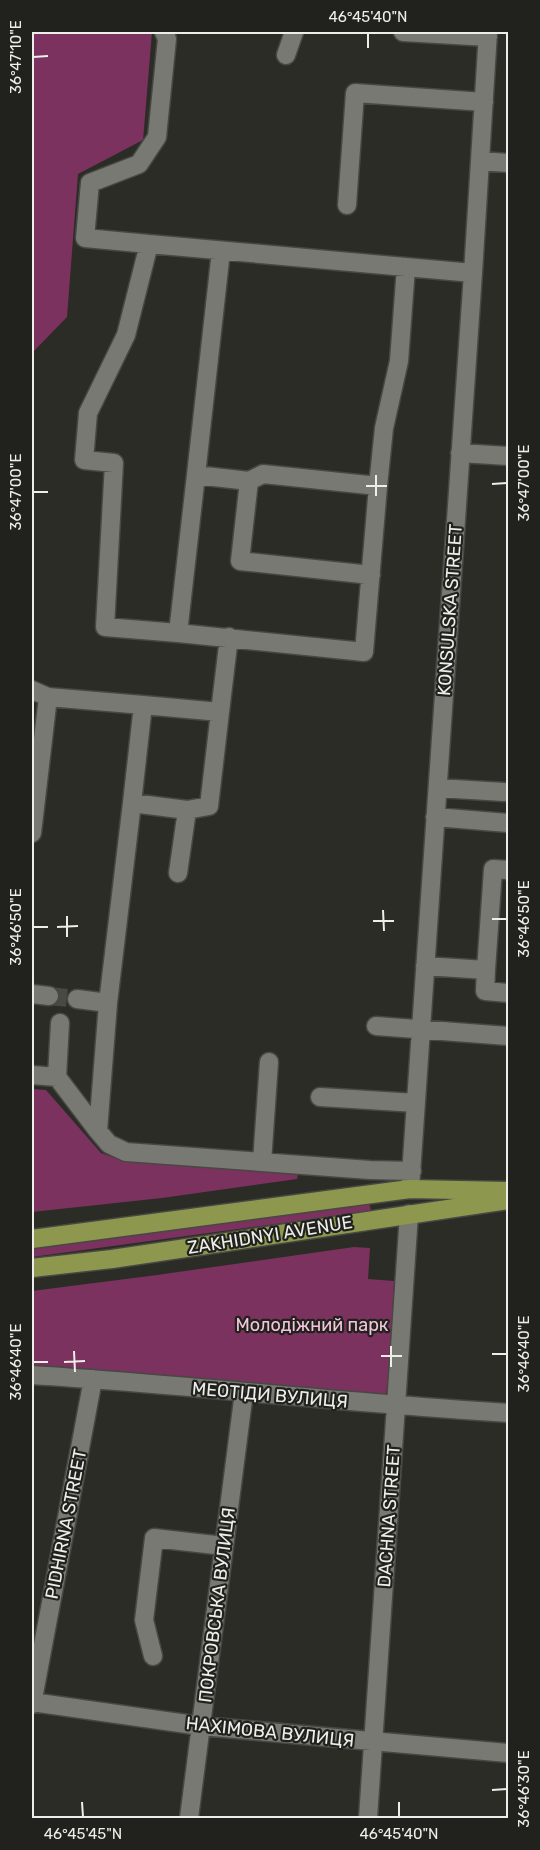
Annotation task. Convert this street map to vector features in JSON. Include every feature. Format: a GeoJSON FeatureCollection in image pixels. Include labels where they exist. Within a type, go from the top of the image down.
{"type":"FeatureCollection","features":[{"type":"Feature","properties":{"kind":"main road","name":"ZAKHIDNYI AVENUE"},"geometry":{"type":"LineString","coordinates":[[32,1239],[411,1180],[508,1191]]}},
{"type":"Feature","properties":{"kind":"main road"},"geometry":{"type":"LineString","coordinates":[[409,1214],[411,1180]]}},
{"type":"Feature","properties":{"kind":"main road","name":"ZAKHIDNYI AVENUE"},"geometry":{"type":"LineString","coordinates":[[32,1268],[112,1259],[508,1200]]}},
{"type":"Feature","properties":{"kind":"street"},"geometry":{"type":"LineString","coordinates":[[286,55],[294,32]]}},
{"type":"Feature","properties":{"kind":"street"},"geometry":{"type":"LineString","coordinates":[[402,32],[488,34]]}},
{"type":"Feature","properties":{"kind":"street"},"geometry":{"type":"LineString","coordinates":[[166,34],[158,137],[139,164],[90,183],[85,238],[473,273]]}},
{"type":"Feature","properties":{"kind":"street","name":"KONSULSKA STREET"},"geometry":{"type":"LineString","coordinates":[[411,1180],[488,34]]}},
{"type":"Feature","properties":{"kind":"street"},"geometry":{"type":"LineString","coordinates":[[347,205],[355,93],[484,102]]}},
{"type":"Feature","properties":{"kind":"street"},"geometry":{"type":"LineString","coordinates":[[480,161],[508,163]]}},
{"type":"Feature","properties":{"kind":"street"},"geometry":{"type":"LineString","coordinates":[[149,244],[126,335],[88,413],[84,460],[114,463],[105,627],[229,637],[364,652],[384,428],[399,361],[406,267]]}},
{"type":"Feature","properties":{"kind":"street"},"geometry":{"type":"LineString","coordinates":[[178,633],[222,251]]}},
{"type":"Feature","properties":{"kind":"street"},"geometry":{"type":"LineString","coordinates":[[460,453],[508,456]]}},
{"type":"Feature","properties":{"kind":"street"},"geometry":{"type":"LineString","coordinates":[[196,475],[249,481],[263,474],[378,486]]}},
{"type":"Feature","properties":{"kind":"street"},"geometry":{"type":"LineString","coordinates":[[249,481],[240,561],[370,575]]}},
{"type":"Feature","properties":{"kind":"street"},"geometry":{"type":"LineString","coordinates":[[132,802],[187,810],[209,806],[229,637]]}},
{"type":"Feature","properties":{"kind":"street"},"geometry":{"type":"LineString","coordinates":[[32,833],[40,694],[220,712]]}},
{"type":"Feature","properties":{"kind":"street"},"geometry":{"type":"LineString","coordinates":[[98,1131],[108,1003],[143,705]]}},
{"type":"Feature","properties":{"kind":"street"},"geometry":{"type":"LineString","coordinates":[[438,788],[504,792]]}},
{"type":"Feature","properties":{"kind":"street"},"geometry":{"type":"LineString","coordinates":[[178,873],[187,810]]}},
{"type":"Feature","properties":{"kind":"street"},"geometry":{"type":"LineString","coordinates":[[435,818],[508,822]]}},
{"type":"Feature","properties":{"kind":"street"},"geometry":{"type":"LineString","coordinates":[[508,870],[493,869],[485,992],[508,993]]}},
{"type":"Feature","properties":{"kind":"street"},"geometry":{"type":"LineString","coordinates":[[425,966],[486,970]]}},
{"type":"Feature","properties":{"kind":"street"},"geometry":{"type":"LineString","coordinates":[[77,999],[108,1003]]}},
{"type":"Feature","properties":{"kind":"street"},"geometry":{"type":"LineString","coordinates":[[60,1023],[57,1077],[109,1144],[126,1152],[370,1170],[411,1180]]}},
{"type":"Feature","properties":{"kind":"street"},"geometry":{"type":"LineString","coordinates":[[376,1026],[508,1035]]}},
{"type":"Feature","properties":{"kind":"street"},"geometry":{"type":"LineString","coordinates":[[262,1162],[269,1062]]}},
{"type":"Feature","properties":{"kind":"street"},"geometry":{"type":"LineString","coordinates":[[32,1075],[57,1077]]}},
{"type":"Feature","properties":{"kind":"street"},"geometry":{"type":"LineString","coordinates":[[320,1097],[416,1103]]}},
{"type":"Feature","properties":{"kind":"street","name":"DACHNA STREET"},"geometry":{"type":"LineString","coordinates":[[368,1818],[409,1214]]}},
{"type":"Feature","properties":{"kind":"street","name":"МЕОТІДИ ВУЛИЦЯ"},"geometry":{"type":"LineString","coordinates":[[32,1376],[508,1413]]}},
{"type":"Feature","properties":{"kind":"street","name":"PIDHIRNA STREET"},"geometry":{"type":"LineString","coordinates":[[32,1703],[93,1379]]}},
{"type":"Feature","properties":{"kind":"street","name":"ПОКРОВСЬКА ВУЛИЦЯ"},"geometry":{"type":"LineString","coordinates":[[189,1818],[244,1392]]}},
{"type":"Feature","properties":{"kind":"street"},"geometry":{"type":"LineString","coordinates":[[153,1656],[144,1620],[154,1538],[225,1546]]}},
{"type":"Feature","properties":{"kind":"street","name":"НАХІМОВА ВУЛИЦЯ"},"geometry":{"type":"LineString","coordinates":[[32,1703],[201,1726],[508,1753]]}},
{"type":"Feature","properties":{"kind":"green space"},"geometry":{"type":"Polygon","coordinates":[[[32,32],[152,32],[143,140],[78,174],[67,317],[32,353],[32,32]]]}},
{"type":"Feature","properties":{"kind":"green space"},"geometry":{"type":"Polygon","coordinates":[[[32,1089],[46,1090],[101,1153],[124,1161],[298,1174],[297,1179],[162,1198],[32,1212],[32,1089]]]}},
{"type":"Feature","properties":{"kind":"green space"},"geometry":{"type":"Polygon","coordinates":[[[369,1202],[371,1211],[32,1257],[32,1248],[369,1202]]]}},
{"type":"Feature","properties":{"kind":"green space","name":"Молодіжний парк"},"geometry":{"type":"Polygon","coordinates":[[[354,1247],[370,1248],[368,1279],[394,1281],[386,1395],[32,1375],[32,1291],[354,1247]]]}},
{"type":"Feature","properties":{"kind":"tunnel"},"geometry":{"type":"LineString","coordinates":[[49,996],[77,999]]}}]}
